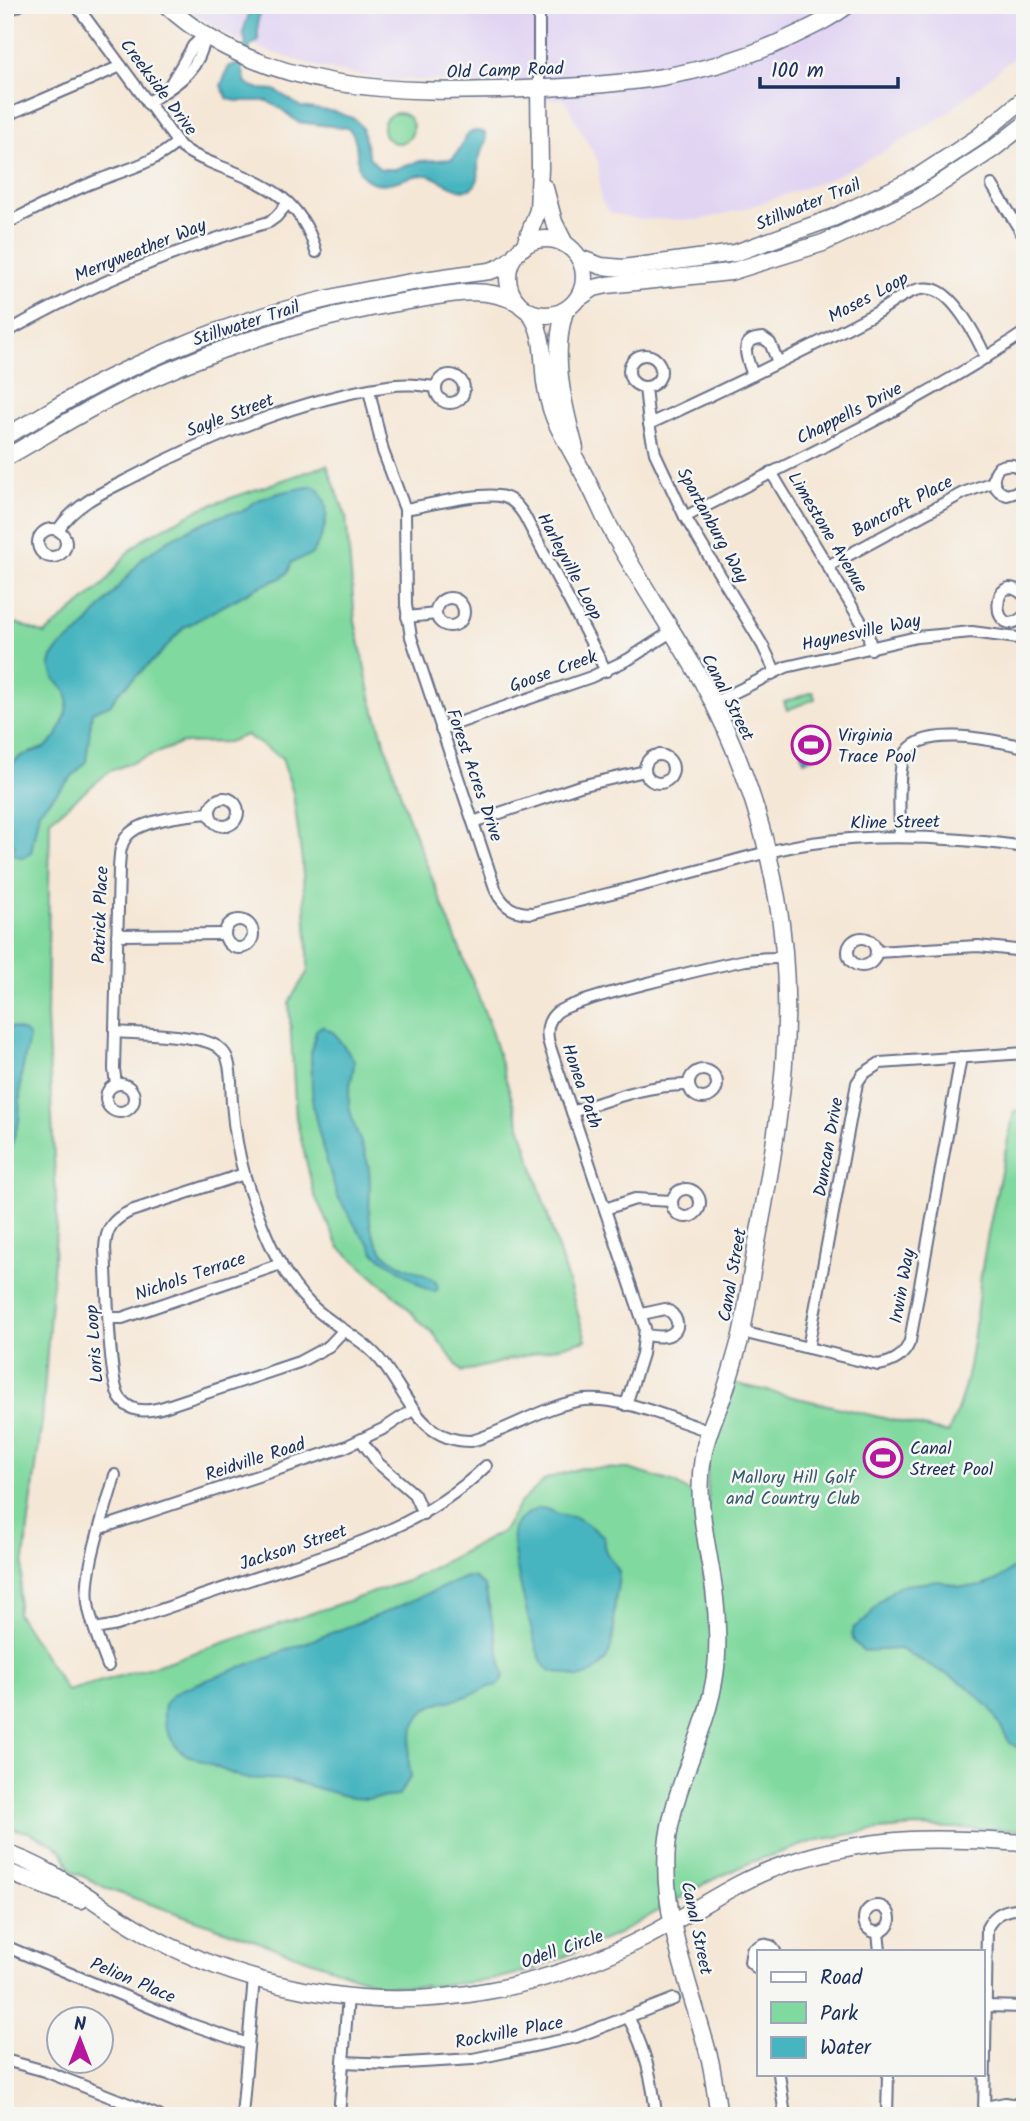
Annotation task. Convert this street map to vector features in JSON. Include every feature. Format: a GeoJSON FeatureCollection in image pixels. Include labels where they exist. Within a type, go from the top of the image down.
{"type":"FeatureCollection","features":[{"type":"Feature","properties":{"kind":"street"},"geometry":{"type":"LineString","coordinates":[[5,12],[20,5]]}},
{"type":"Feature","properties":{"kind":"street","name":"Creekside Drive"},"geometry":{"type":"LineString","coordinates":[[76,5],[177,142],[198,157],[272,188],[307,226],[316,252]]}},
{"type":"Feature","properties":{"kind":"street","name":"Old Camp Road"},"geometry":{"type":"LineString","coordinates":[[166,5],[233,51],[313,79],[367,88],[450,92],[597,86],[684,74],[768,48],[813,27],[848,5]]}},
{"type":"Feature","properties":{"kind":"street"},"geometry":{"type":"LineString","coordinates":[[539,5],[538,211],[509,270],[508,281],[522,306],[546,315],[565,311],[594,288],[730,272],[823,243],[915,200],[993,149],[1025,124]]}},
{"type":"Feature","properties":{"kind":"street"},"geometry":{"type":"LineString","coordinates":[[148,103],[180,83],[188,74],[203,51],[206,34]]}},
{"type":"Feature","properties":{"kind":"street"},"geometry":{"type":"LineString","coordinates":[[5,116],[121,66]]}},
{"type":"Feature","properties":{"kind":"street","name":"Stillwater Trail"},"geometry":{"type":"LineString","coordinates":[[579,258],[601,266],[623,268],[735,253],[784,236],[833,218],[916,178],[977,138],[1025,98]]}},
{"type":"Feature","properties":{"kind":"street"},"geometry":{"type":"LineString","coordinates":[[5,224],[74,190],[151,160],[177,142]]}},
{"type":"Feature","properties":{"kind":"street"},"geometry":{"type":"LineString","coordinates":[[540,168],[554,222],[565,244],[579,258],[585,278],[578,299]]}},
{"type":"Feature","properties":{"kind":"street"},"geometry":{"type":"LineString","coordinates":[[992,185],[1020,219],[1025,237]]}},
{"type":"Feature","properties":{"kind":"street","name":"Merryweather Way"},"geometry":{"type":"LineString","coordinates":[[5,333],[49,308],[143,265],[193,245],[269,222],[288,203]]}},
{"type":"Feature","properties":{"kind":"street"},"geometry":{"type":"LineString","coordinates":[[518,253],[544,239],[565,244]]}},
{"type":"Feature","properties":{"kind":"street","name":"Stillwater Trail"},"geometry":{"type":"LineString","coordinates":[[5,436],[94,386],[172,349],[213,334],[312,302],[402,283],[490,271],[501,267],[518,253]]}},
{"type":"Feature","properties":{"kind":"street","name":"Moses Loop"},"geometry":{"type":"LineString","coordinates":[[649,424],[858,323],[907,294],[923,288],[938,290],[953,303],[986,358]]}},
{"type":"Feature","properties":{"kind":"street","name":"Stillwater Trail"},"geometry":{"type":"LineString","coordinates":[[5,458],[137,386],[198,359],[275,332],[368,308],[467,292],[487,291],[501,294],[522,306]]}},
{"type":"Feature","properties":{"kind":"street","name":"Canal Street"},"geometry":{"type":"LineString","coordinates":[[522,306],[535,319],[556,397]]}},
{"type":"Feature","properties":{"kind":"street","name":"Canal Street"},"geometry":{"type":"LineString","coordinates":[[565,311],[557,345],[556,397],[549,410],[620,545],[713,703],[751,793],[767,851],[778,900],[783,958],[786,1039],[781,1109],[742,1332],[702,1460],[700,1507],[717,1612],[717,1661],[702,1730],[671,1816],[666,1868],[672,1923],[711,2064],[719,2116]]}},
{"type":"Feature","properties":{"kind":"street","name":"Chappells Drive"},"geometry":{"type":"LineString","coordinates":[[685,517],[895,411],[1025,332]]}},
{"type":"Feature","properties":{"kind":"street"},"geometry":{"type":"LineString","coordinates":[[753,374],[746,353],[751,340],[759,338],[768,341],[778,362]]}},
{"type":"Feature","properties":{"kind":"street","name":"Sayle Street"},"geometry":{"type":"LineString","coordinates":[[58,530],[75,509],[93,498],[186,450],[273,416],[369,390],[403,384],[436,387]]}},
{"type":"Feature","properties":{"kind":"street","name":"Spartanburg Way"},"geometry":{"type":"LineString","coordinates":[[645,387],[655,453],[685,517],[763,646],[775,671]]}},
{"type":"Feature","properties":{"kind":"street","name":"Forest Acres Drive"},"geometry":{"type":"LineString","coordinates":[[369,390],[383,451],[405,509],[407,617],[417,660],[500,899],[513,910],[532,912],[767,851]]}},
{"type":"Feature","properties":{"kind":"street","name":"Bancroft Place"},"geometry":{"type":"LineString","coordinates":[[828,566],[963,493],[993,482],[996,471],[1004,465],[1015,465],[1025,477]]}},
{"type":"Feature","properties":{"kind":"street","name":"Limestone Avenue"},"geometry":{"type":"LineString","coordinates":[[771,472],[868,633],[871,649]]}},
{"type":"Feature","properties":{"kind":"street"},"geometry":{"type":"LineString","coordinates":[[993,482],[998,491],[1007,495],[1020,491],[1025,482]]}},
{"type":"Feature","properties":{"kind":"street","name":"Harleyville Loop"},"geometry":{"type":"LineString","coordinates":[[405,509],[488,496],[507,498],[513,502],[524,515],[606,671]]}},
{"type":"Feature","properties":{"kind":"street"},"geometry":{"type":"LineString","coordinates":[[1025,596],[1012,590],[999,597],[998,612],[1009,621],[1020,620],[1025,615]]}},
{"type":"Feature","properties":{"kind":"street"},"geometry":{"type":"LineString","coordinates":[[407,617],[436,614]]}},
{"type":"Feature","properties":{"kind":"street"},"geometry":{"type":"LineString","coordinates":[[1007,636],[1009,621]]}},
{"type":"Feature","properties":{"kind":"street","name":"Goose Creek"},"geometry":{"type":"LineString","coordinates":[[441,729],[606,671],[671,632]]}},
{"type":"Feature","properties":{"kind":"street","name":"Haynesville Way"},"geometry":{"type":"LineString","coordinates":[[713,703],[775,671],[813,659],[871,649],[916,637],[955,632],[989,632],[1025,639]]}},
{"type":"Feature","properties":{"kind":"street"},"geometry":{"type":"LineString","coordinates":[[900,837],[904,757],[914,742],[926,738],[956,737],[1025,747]]}},
{"type":"Feature","properties":{"kind":"street"},"geometry":{"type":"LineString","coordinates":[[473,822],[580,786],[645,771]]}},
{"type":"Feature","properties":{"kind":"street","name":"Patrick Place"},"geometry":{"type":"LineString","coordinates":[[116,1084],[120,853],[127,836],[135,829],[210,813]]}},
{"type":"Feature","properties":{"kind":"street","name":"Kline Street"},"geometry":{"type":"LineString","coordinates":[[767,851],[815,843],[900,837],[966,839],[1025,847]]}},
{"type":"Feature","properties":{"kind":"street"},"geometry":{"type":"LineString","coordinates":[[117,935],[225,934]]}},
{"type":"Feature","properties":{"kind":"street"},"geometry":{"type":"LineString","coordinates":[[876,952],[978,946],[1025,951]]}},
{"type":"Feature","properties":{"kind":"street","name":"Honea Path"},"geometry":{"type":"LineString","coordinates":[[626,1405],[642,1354],[645,1335],[642,1314],[547,1037],[550,1020],[562,1007],[734,963],[783,958]]}},
{"type":"Feature","properties":{"kind":"street"},"geometry":{"type":"LineString","coordinates":[[115,1032],[201,1040],[218,1046],[224,1053],[229,1065],[244,1174],[281,1264],[310,1304],[376,1355],[426,1426],[436,1433],[458,1441],[471,1440],[572,1403],[601,1401],[626,1405],[710,1432]]}},
{"type":"Feature","properties":{"kind":"street","name":"Duncan Drive"},"geometry":{"type":"LineString","coordinates":[[808,1348],[857,1083],[863,1074],[880,1063],[1025,1053]]}},
{"type":"Feature","properties":{"kind":"street","name":"Irwin Way"},"geometry":{"type":"LineString","coordinates":[[742,1332],[878,1365],[899,1358],[906,1350],[910,1341],[961,1058]]}},
{"type":"Feature","properties":{"kind":"street"},"geometry":{"type":"LineString","coordinates":[[572,1112],[642,1089],[689,1085]]}},
{"type":"Feature","properties":{"kind":"street","name":"Loris Loop"},"geometry":{"type":"LineString","coordinates":[[244,1174],[131,1211],[112,1222],[106,1239],[116,1391],[121,1401],[142,1411],[152,1411],[299,1362],[329,1346],[344,1330]]}},
{"type":"Feature","properties":{"kind":"street"},"geometry":{"type":"LineString","coordinates":[[605,1209],[635,1199],[672,1201]]}},
{"type":"Feature","properties":{"kind":"street","name":"Nichols Terrace"},"geometry":{"type":"LineString","coordinates":[[110,1318],[122,1318],[281,1264]]}},
{"type":"Feature","properties":{"kind":"street"},"geometry":{"type":"LineString","coordinates":[[642,1314],[665,1309],[677,1319],[676,1330],[667,1336],[645,1335]]}},
{"type":"Feature","properties":{"kind":"street","name":"Reidville Road"},"geometry":{"type":"LineString","coordinates":[[101,1528],[320,1456],[385,1428],[414,1409]]}},
{"type":"Feature","properties":{"kind":"street"},"geometry":{"type":"LineString","coordinates":[[361,1440],[378,1463],[415,1494],[423,1514]]}},
{"type":"Feature","properties":{"kind":"street","name":"Jackson Street"},"geometry":{"type":"LineString","coordinates":[[95,1629],[117,1625],[377,1536],[453,1496],[486,1466]]}},
{"type":"Feature","properties":{"kind":"street"},"geometry":{"type":"LineString","coordinates":[[108,1666],[88,1608],[87,1594],[91,1564],[115,1475]]}},
{"type":"Feature","properties":{"kind":"street","name":"Odell Circle"},"geometry":{"type":"LineString","coordinates":[[5,1853],[58,1877],[107,1910],[174,1948],[254,1978],[327,1994],[395,1998],[447,1997],[557,1975],[594,1961],[672,1923],[751,1878],[800,1859],[848,1846],[919,1838],[1025,1843]]}},
{"type":"Feature","properties":{"kind":"street","name":"Odell Circle"},"geometry":{"type":"LineString","coordinates":[[5,1871],[107,1910]]}},
{"type":"Feature","properties":{"kind":"street"},"geometry":{"type":"LineString","coordinates":[[1025,1908],[999,1913],[987,1928],[985,2111],[1005,2103],[1025,2106]]}},
{"type":"Feature","properties":{"kind":"street"},"geometry":{"type":"LineString","coordinates":[[878,1933],[880,1950]]}},
{"type":"Feature","properties":{"kind":"street"},"geometry":{"type":"LineString","coordinates":[[757,1968],[750,1962],[752,1950],[763,1944],[774,1950]]}},
{"type":"Feature","properties":{"kind":"street","name":"Pelion Place"},"geometry":{"type":"LineString","coordinates":[[5,1946],[190,2024],[248,2044]]}},
{"type":"Feature","properties":{"kind":"street"},"geometry":{"type":"LineString","coordinates":[[242,2116],[254,1978]]}},
{"type":"Feature","properties":{"kind":"street"},"geometry":{"type":"LineString","coordinates":[[339,2116],[348,1996]]}},
{"type":"Feature","properties":{"kind":"street","name":"Rockville Place"},"geometry":{"type":"LineString","coordinates":[[343,2062],[389,2064],[473,2059],[576,2037],[674,1999]]}},
{"type":"Feature","properties":{"kind":"street"},"geometry":{"type":"LineString","coordinates":[[985,2006],[1025,2007]]}},
{"type":"Feature","properties":{"kind":"street"},"geometry":{"type":"LineString","coordinates":[[628,2017],[638,2035],[648,2064],[655,2114],[643,2116]]}},
{"type":"Feature","properties":{"kind":"street"},"geometry":{"type":"LineString","coordinates":[[5,2060],[45,2071],[159,2116]]}},
{"type":"Feature","properties":{"kind":"street"},"geometry":{"type":"LineString","coordinates":[[779,2076],[785,2116]]}},
{"type":"Feature","properties":{"kind":"street"},"geometry":{"type":"LineString","coordinates":[[887,2116],[888,2076]]}},
{"type":"Feature","properties":{"kind":"shaded area"},"geometry":{"type":"Polygon","coordinates":[[[181,5],[1025,5],[1025,48],[945,115],[887,150],[827,180],[747,208],[700,220],[637,219],[611,213],[601,201],[598,161],[564,99],[469,102],[470,82],[383,79],[325,69],[231,37],[181,5]]]}},
{"type":"Feature","properties":{"kind":"green space"},"geometry":{"type":"Polygon","coordinates":[[[398,113],[404,114],[412,122],[412,134],[404,142],[398,143],[392,142],[384,134],[383,128],[384,122],[392,114],[398,113]]]}},
{"type":"Feature","properties":{"kind":"green space","name":"Mallory Hill Golf and Country Club"},"geometry":{"type":"Polygon","coordinates":[[[327,465],[346,516],[355,621],[372,702],[407,814],[488,1021],[586,1340],[462,1372],[433,1333],[339,1247],[314,1194],[296,1118],[289,1002],[308,971],[308,952],[302,861],[293,793],[282,758],[246,735],[228,742],[182,743],[110,771],[50,820],[47,1017],[57,1218],[42,1421],[17,1613],[67,1691],[155,1666],[410,1580],[503,1531],[520,1503],[546,1479],[581,1468],[629,1469],[675,1483],[695,1496],[710,1629],[707,1461],[733,1383],[948,1433],[967,1375],[984,1254],[1014,1111],[1025,1110],[1025,1830],[913,1827],[818,1840],[754,1861],[706,1883],[618,1934],[532,1970],[491,1980],[435,1986],[383,1986],[108,1889],[71,1870],[63,1852],[48,1841],[28,1832],[5,1827],[5,619],[45,634],[105,583],[127,553],[146,537],[202,508],[327,465]]]}},
{"type":"Feature","properties":{"kind":"green space"},"geometry":{"type":"Polygon","coordinates":[[[813,692],[815,699],[787,710],[784,702],[813,692]]]}},
{"type":"Feature","properties":{"kind":"water"},"geometry":{"type":"Polygon","coordinates":[[[252,5],[264,5],[258,19],[258,41],[251,45],[242,67],[246,84],[275,90],[301,107],[336,112],[355,119],[362,128],[369,157],[380,169],[395,169],[420,161],[452,159],[468,134],[478,131],[485,133],[486,141],[479,159],[478,179],[474,186],[461,189],[426,175],[390,183],[375,183],[362,175],[355,140],[347,128],[298,122],[267,101],[228,99],[221,86],[229,66],[237,65],[246,42],[243,32],[252,5]]]}},
{"type":"Feature","properties":{"kind":"water"},"geometry":{"type":"Polygon","coordinates":[[[313,486],[325,501],[326,520],[311,555],[292,562],[288,572],[281,578],[256,588],[183,628],[160,654],[118,693],[110,705],[92,712],[86,762],[39,811],[31,853],[23,858],[12,854],[15,846],[5,828],[5,770],[21,756],[46,747],[57,736],[65,717],[68,700],[66,692],[54,678],[50,665],[52,657],[62,645],[80,632],[144,557],[170,539],[207,521],[229,513],[241,512],[258,500],[313,486]]]}},
{"type":"Feature","properties":{"kind":"water","name":"Virginia Trace Pool"},"geometry":{"type":"Polygon","coordinates":[[[814,735],[821,755],[804,761],[801,753],[806,751],[802,740],[814,735]]]}},
{"type":"Feature","properties":{"kind":"water"},"geometry":{"type":"Polygon","coordinates":[[[322,1026],[334,1033],[354,1060],[349,1103],[368,1164],[370,1220],[376,1242],[384,1253],[402,1266],[436,1282],[438,1288],[435,1292],[426,1289],[373,1252],[337,1195],[313,1108],[311,1054],[316,1030],[322,1026]]]}},
{"type":"Feature","properties":{"kind":"water"},"geometry":{"type":"Polygon","coordinates":[[[11,1027],[25,1032],[29,1037],[21,1077],[19,1121],[5,1165],[5,1028],[11,1027]]]}},
{"type":"Feature","properties":{"kind":"water","name":"Canal Street Pool"},"geometry":{"type":"Polygon","coordinates":[[[886,1446],[895,1455],[886,1463],[889,1467],[883,1473],[871,1460],[886,1446]]]}},
{"type":"Feature","properties":{"kind":"water"},"geometry":{"type":"Polygon","coordinates":[[[539,1508],[577,1518],[604,1536],[606,1552],[619,1572],[609,1654],[595,1671],[578,1678],[552,1671],[544,1665],[524,1600],[513,1533],[519,1520],[539,1508]]]}},
{"type":"Feature","properties":{"kind":"water"},"geometry":{"type":"Polygon","coordinates":[[[1025,1560],[1025,1752],[1010,1743],[990,1708],[966,1685],[900,1649],[864,1651],[856,1644],[852,1635],[853,1628],[866,1620],[880,1601],[898,1586],[939,1581],[960,1587],[982,1586],[997,1580],[1025,1560]]]}},
{"type":"Feature","properties":{"kind":"water"},"geometry":{"type":"Polygon","coordinates":[[[466,1577],[475,1578],[485,1587],[504,1676],[498,1685],[434,1705],[423,1712],[413,1729],[409,1749],[411,1776],[398,1796],[352,1798],[289,1780],[242,1778],[185,1754],[171,1738],[165,1724],[164,1710],[168,1700],[178,1691],[381,1614],[466,1577]]]}},
{"type":"Feature","properties":{"kind":"place","name":"Virginia Trace Pool"},"geometry":{"type":"Point","coordinates":[811,745]}},
{"type":"Feature","properties":{"kind":"place","name":"Canal Street Pool"},"geometry":{"type":"Point","coordinates":[883,1458]}}]}
